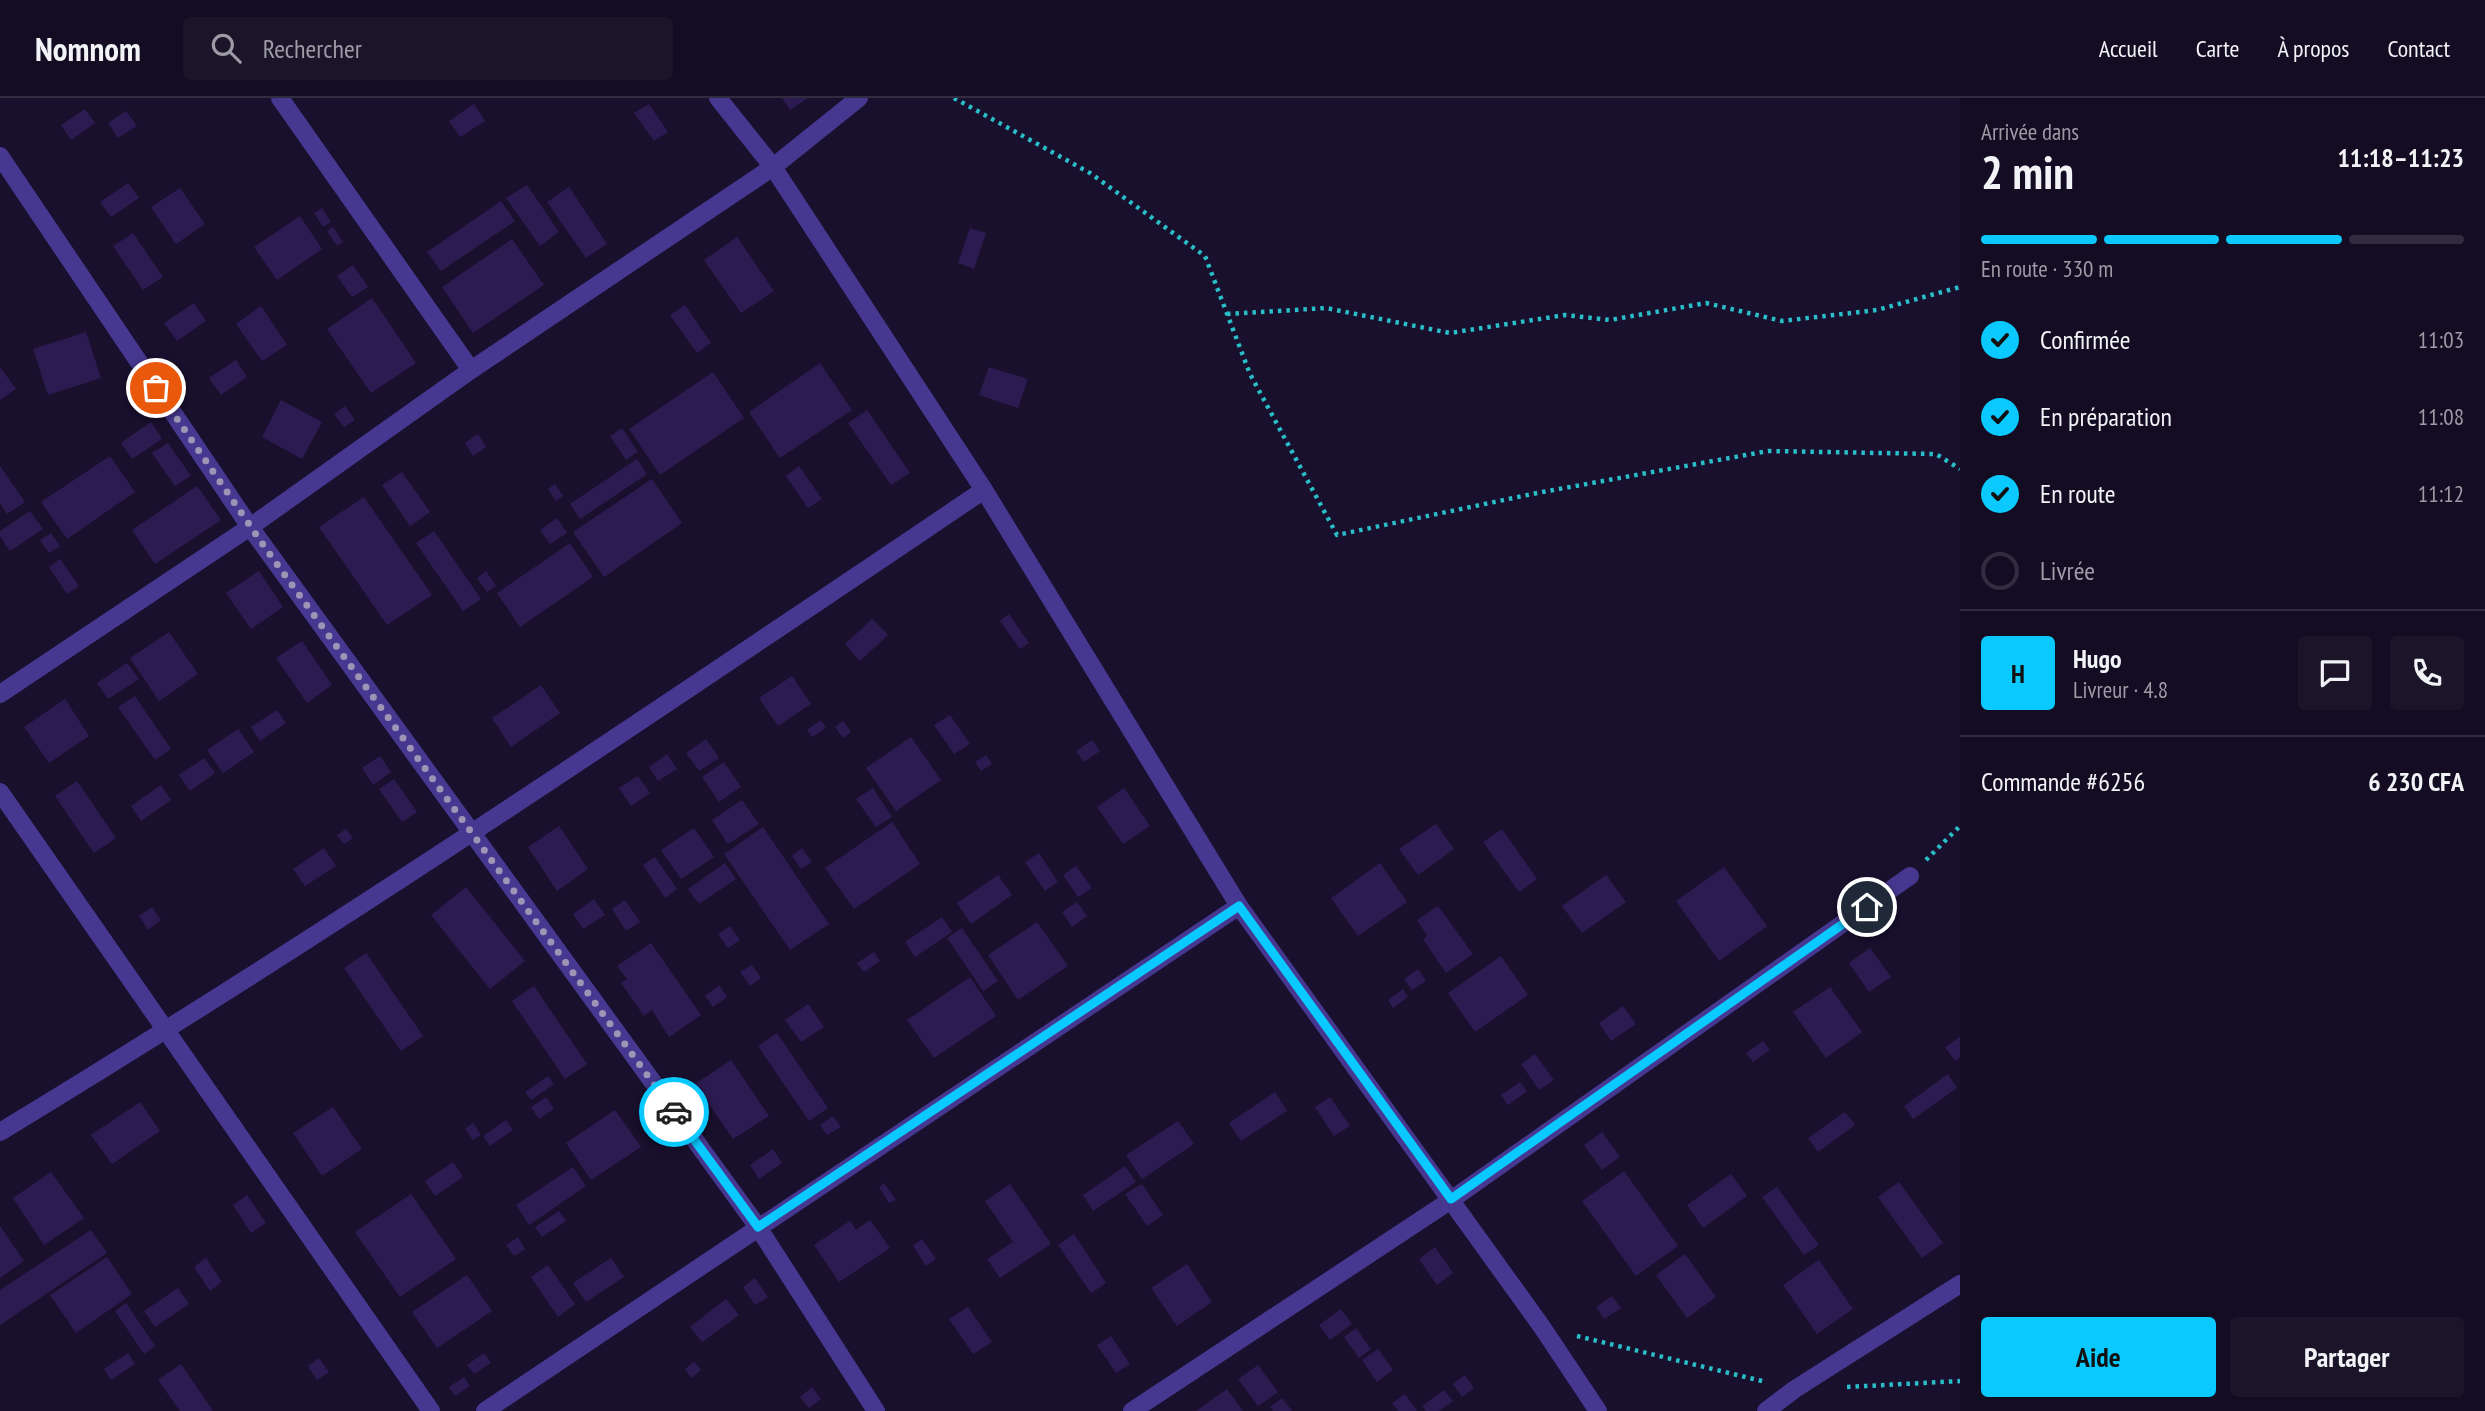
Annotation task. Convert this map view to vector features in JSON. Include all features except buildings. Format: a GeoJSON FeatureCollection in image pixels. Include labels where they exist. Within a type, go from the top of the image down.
{"type":"FeatureCollection","features":[{"type":"Feature","properties":{"kind":"street"},"geometry":{"type":"LineString","coordinates":[[280,98],[471,370]]}},
{"type":"Feature","properties":{"kind":"street"},"geometry":{"type":"LineString","coordinates":[[718,98],[773,167],[984,490],[1239,906],[1542,1327],[1598,1411]]}},
{"type":"Feature","properties":{"kind":"street"},"geometry":{"type":"LineString","coordinates":[[0,694],[250,527],[471,370],[773,167],[859,98]]}},
{"type":"Feature","properties":{"kind":"street"},"geometry":{"type":"LineString","coordinates":[[0,156],[250,527],[758,1227],[876,1411]]}},
{"type":"Feature","properties":{"kind":"street"},"geometry":{"type":"LineString","coordinates":[[0,1132],[166,1031],[472,835],[984,490]]}},
{"type":"Feature","properties":{"kind":"street"},"geometry":{"type":"LineString","coordinates":[[0,792],[431,1411]]}},
{"type":"Feature","properties":{"kind":"street"},"geometry":{"type":"LineString","coordinates":[[1132,1411],[1451,1199],[1910,876]]}},
{"type":"Feature","properties":{"kind":"street"},"geometry":{"type":"LineString","coordinates":[[485,1411],[1239,906]]}},
{"type":"Feature","properties":{"kind":"street"},"geometry":{"type":"LineString","coordinates":[[1766,1411],[1795,1389],[1960,1284]]}},
{"type":"Feature","properties":{"kind":"path"},"geometry":{"type":"LineString","coordinates":[[954,98],[1090,173],[1205,256],[1250,374],[1337,536],[1537,493],[1768,451],[1936,454],[1960,469]]}},
{"type":"Feature","properties":{"kind":"path"},"geometry":{"type":"LineString","coordinates":[[1227,314],[1326,308],[1450,333],[1565,315],[1610,320],[1706,303],[1782,321],[1877,310],[1960,287]]}},
{"type":"Feature","properties":{"kind":"path"},"geometry":{"type":"LineString","coordinates":[[1910,876],[1960,826]]}},
{"type":"Feature","properties":{"kind":"path"},"geometry":{"type":"LineString","coordinates":[[1542,1327],[1795,1389]]}},
{"type":"Feature","properties":{"kind":"path"},"geometry":{"type":"LineString","coordinates":[[1836,1387],[1960,1381]]}},
{"type":"Feature","properties":{"kind":"way so far"},"geometry":{"type":"LineString","coordinates":[[156,388],[250,527],[674,1112]]}},
{"type":"Feature","properties":{"kind":"route"},"geometry":{"type":"LineString","coordinates":[[674,1112],[758,1227],[1239,906],[1451,1199],[1867,907]]}}]}
